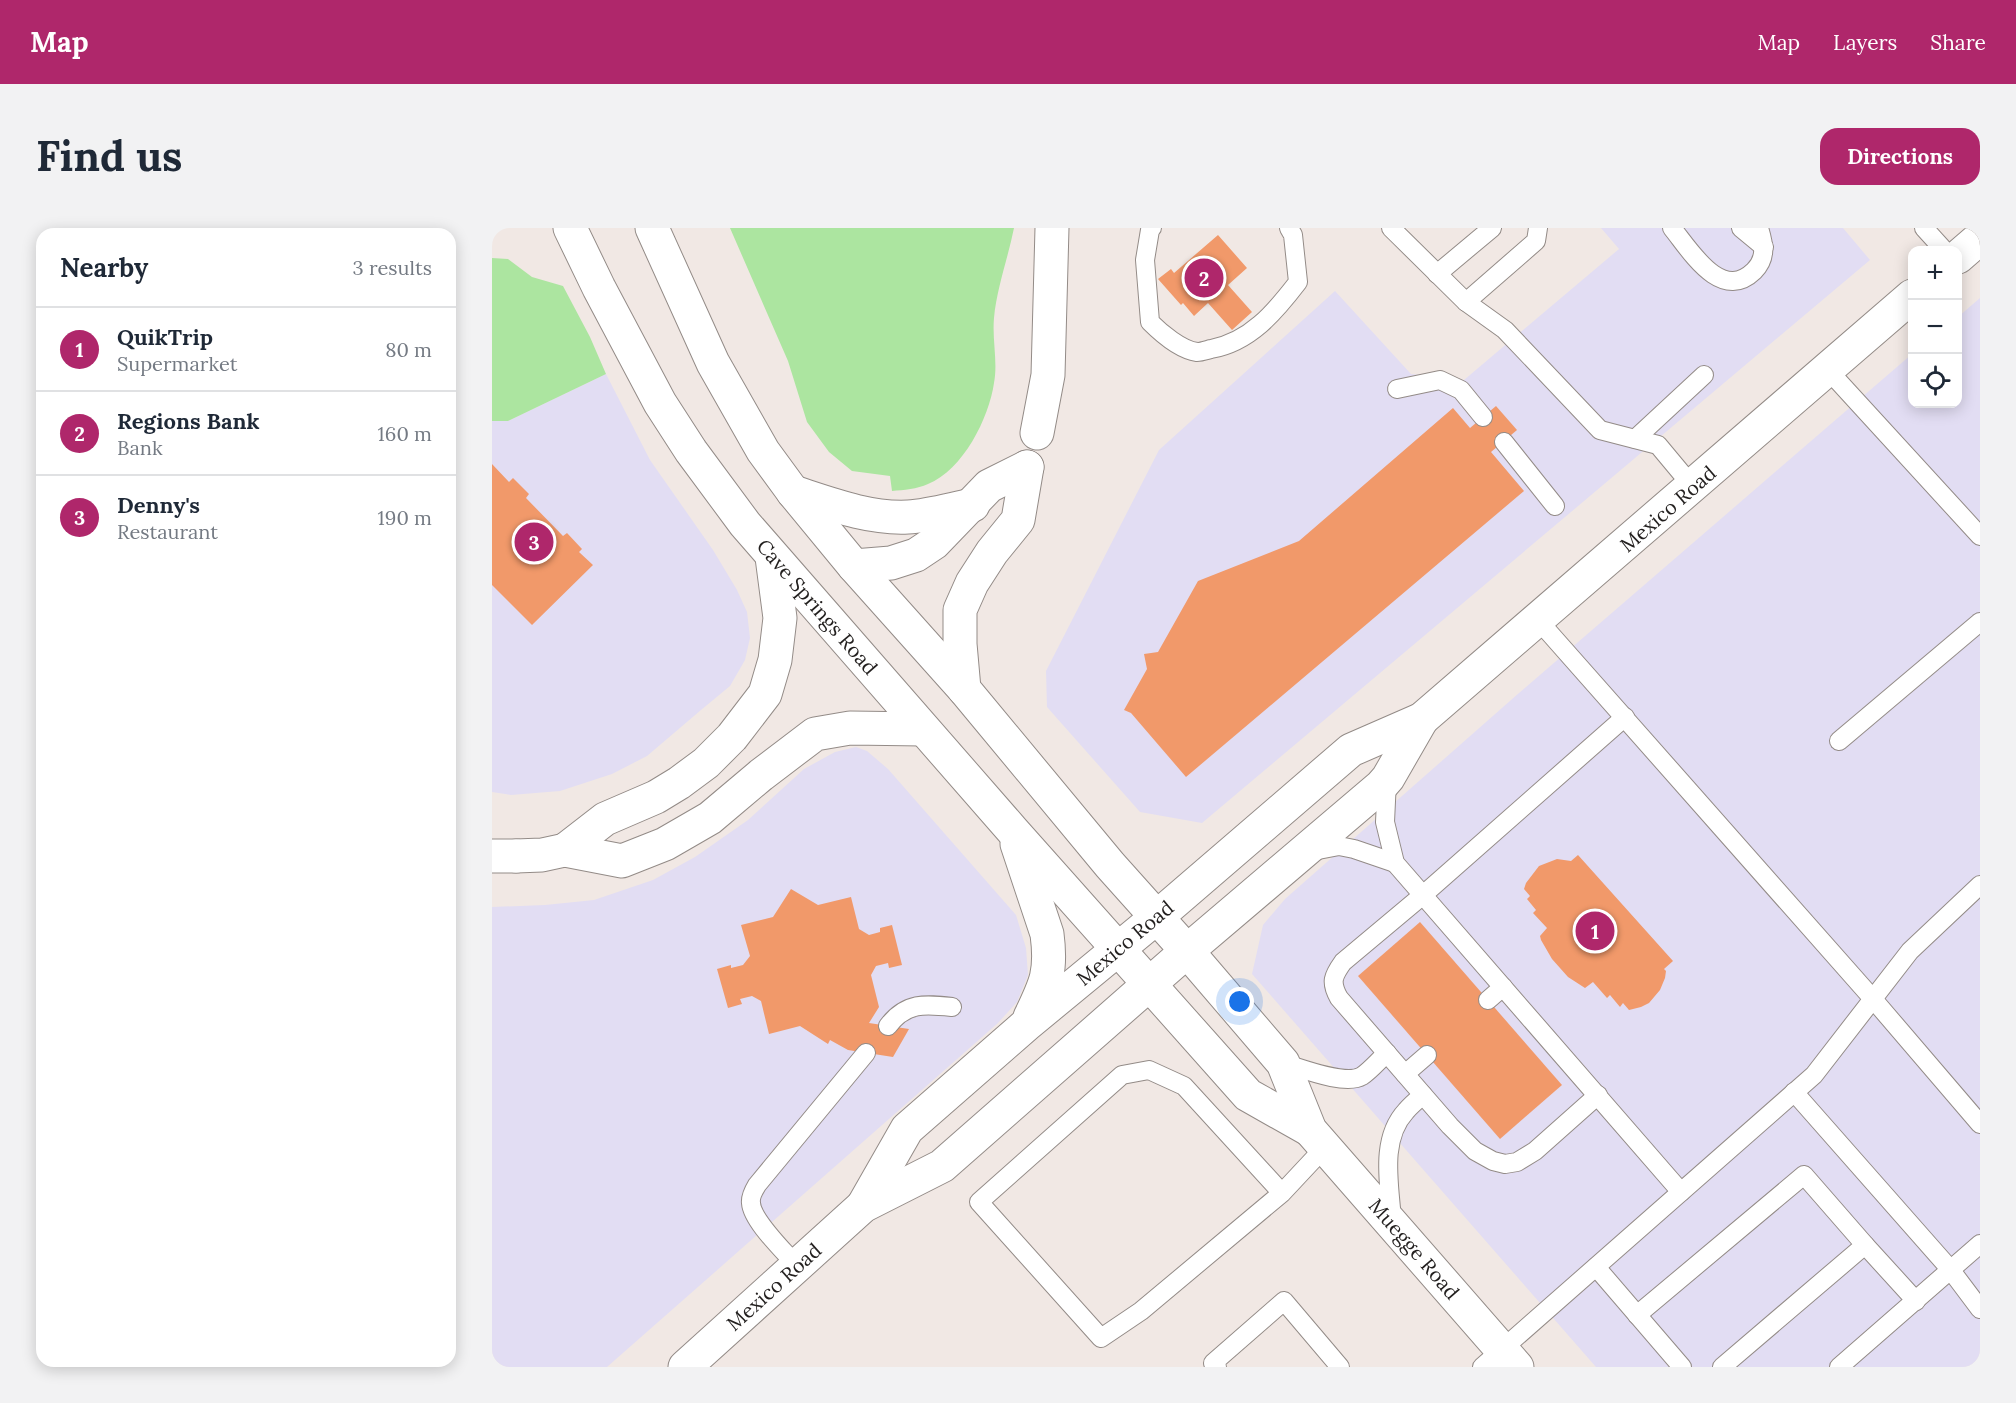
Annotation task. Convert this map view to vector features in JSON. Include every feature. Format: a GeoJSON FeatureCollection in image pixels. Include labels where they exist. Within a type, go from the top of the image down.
{"type":"FeatureCollection","features":[{"type":"Feature","properties":{"kind":"main road","name":"Cave Springs Road"},"geometry":{"type":"LineString","coordinates":[[570,228],[660,403],[691,451],[772,557],[1118,949]]}},
{"type":"Feature","properties":{"kind":"main road"},"geometry":{"type":"LineString","coordinates":[[652,228],[723,382],[763,451],[793,492],[854,566],[964,689],[1110,865],[1187,951]]}},
{"type":"Feature","properties":{"kind":"main road"},"geometry":{"type":"LineString","coordinates":[[964,689],[960,610],[972,583],[992,552],[1018,520],[1027,467],[1037,433],[1048,375],[1052,228]]}},
{"type":"Feature","properties":{"kind":"main road"},"geometry":{"type":"LineString","coordinates":[[1962,254],[1980,238]]}},
{"type":"Feature","properties":{"kind":"main road","name":"Mexico Road"},"geometry":{"type":"LineString","coordinates":[[863,1206],[907,1129],[1026,1025],[1157,917],[1351,750],[1422,719],[1908,300]]}},
{"type":"Feature","properties":{"kind":"main road"},"geometry":{"type":"LineString","coordinates":[[854,566],[891,563],[916,555],[934,543],[989,486],[1027,467]]}},
{"type":"Feature","properties":{"kind":"main road"},"geometry":{"type":"LineString","coordinates":[[793,492],[877,516],[909,517],[973,505]]}},
{"type":"Feature","properties":{"kind":"main road"},"geometry":{"type":"LineString","coordinates":[[565,850],[605,819],[656,797],[706,762],[732,737],[765,694],[775,660],[780,618],[772,557]]}},
{"type":"Feature","properties":{"kind":"main road","name":"Mexico Road"},"geometry":{"type":"LineString","coordinates":[[685,1367],[863,1206],[942,1166],[1187,951],[1305,852],[1388,778],[1422,719]]}},
{"type":"Feature","properties":{"kind":"main road"},"geometry":{"type":"LineString","coordinates":[[504,856],[542,855],[565,850],[622,861],[665,844],[710,818],[815,734],[850,728],[923,729]]}},
{"type":"Feature","properties":{"kind":"main road"},"geometry":{"type":"LineString","coordinates":[[1013,831],[1049,946],[1046,985],[1026,1025]]}},
{"type":"Feature","properties":{"kind":"main road","name":"Muegge Road"},"geometry":{"type":"LineString","coordinates":[[1118,949],[1248,1095],[1317,1138],[1392,1223],[1500,1361]]}},
{"type":"Feature","properties":{"kind":"main road","name":"Muegge Road"},"geometry":{"type":"LineString","coordinates":[[1187,951],[1283,1063],[1317,1138]]}},
{"type":"Feature","properties":{"kind":"lane"},"geometry":{"type":"LineString","coordinates":[[1149,229],[1145,260],[1150,322],[1166,338],[1197,352],[1222,347],[1251,333],[1278,309],[1298,282],[1293,235],[1289,228]]}},
{"type":"Feature","properties":{"kind":"lane"},"geometry":{"type":"LineString","coordinates":[[1391,228],[1466,302],[1505,330],[1600,430],[1658,445],[1693,487]]}},
{"type":"Feature","properties":{"kind":"lane"},"geometry":{"type":"LineString","coordinates":[[1437,274],[1492,228]]}},
{"type":"Feature","properties":{"kind":"lane"},"geometry":{"type":"LineString","coordinates":[[1466,302],[1536,241],[1538,228]]}},
{"type":"Feature","properties":{"kind":"lane"},"geometry":{"type":"LineString","coordinates":[[1672,228],[1705,268],[1718,278],[1730,282],[1740,280],[1757,267],[1762,260],[1764,247],[1759,228]]}},
{"type":"Feature","properties":{"kind":"lane"},"geometry":{"type":"LineString","coordinates":[[1741,228],[1764,247]]}},
{"type":"Feature","properties":{"kind":"lane"},"geometry":{"type":"LineString","coordinates":[[1924,228],[1940,246]]}},
{"type":"Feature","properties":{"kind":"lane"},"geometry":{"type":"LineString","coordinates":[[1828,370],[1980,536]]}},
{"type":"Feature","properties":{"kind":"lane"},"geometry":{"type":"LineString","coordinates":[[1635,439],[1704,375]]}},
{"type":"Feature","properties":{"kind":"lane"},"geometry":{"type":"LineString","coordinates":[[1397,389],[1440,380],[1461,390],[1483,417]]}},
{"type":"Feature","properties":{"kind":"lane"},"geometry":{"type":"LineString","coordinates":[[1504,442],[1555,506]]}},
{"type":"Feature","properties":{"kind":"lane"},"geometry":{"type":"LineString","coordinates":[[1538,620],[1873,999],[1980,1124]]}},
{"type":"Feature","properties":{"kind":"lane"},"geometry":{"type":"LineString","coordinates":[[1839,741],[1980,622]]}},
{"type":"Feature","properties":{"kind":"lane"},"geometry":{"type":"LineString","coordinates":[[1598,1095],[1534,1151],[1517,1162],[1505,1164],[1493,1161],[1475,1150],[1423,1095],[1339,998],[1333,987],[1334,973],[1342,962],[1423,895],[1625,717]]}},
{"type":"Feature","properties":{"kind":"lane"},"geometry":{"type":"LineString","coordinates":[[1388,778],[1385,822],[1395,863],[1681,1192]]}},
{"type":"Feature","properties":{"kind":"lane"},"geometry":{"type":"LineString","coordinates":[[1305,852],[1339,846],[1395,863]]}},
{"type":"Feature","properties":{"kind":"lane"},"geometry":{"type":"LineString","coordinates":[[1500,1361],[1596,1267],[1814,1075],[1910,951],[1980,885]]}},
{"type":"Feature","properties":{"kind":"lane"},"geometry":{"type":"LineString","coordinates":[[1488,1000],[1503,987]]}},
{"type":"Feature","properties":{"kind":"lane"},"geometry":{"type":"LineString","coordinates":[[888,1026],[892,1019],[905,1010],[922,1004],[952,1007]]}},
{"type":"Feature","properties":{"kind":"lane"},"geometry":{"type":"LineString","coordinates":[[797,1266],[755,1215],[751,1204],[752,1196],[757,1185],[866,1053]]}},
{"type":"Feature","properties":{"kind":"lane"},"geometry":{"type":"LineString","coordinates":[[1283,1063],[1338,1078],[1355,1078],[1362,1076],[1387,1053]]}},
{"type":"Feature","properties":{"kind":"lane"},"geometry":{"type":"LineString","coordinates":[[1405,1074],[1427,1055]]}},
{"type":"Feature","properties":{"kind":"lane"},"geometry":{"type":"LineString","coordinates":[[1282,1192],[1184,1086],[1149,1070],[1122,1075],[979,1202],[1101,1338],[1141,1311],[1282,1192],[1317,1138]]}},
{"type":"Feature","properties":{"kind":"lane"},"geometry":{"type":"LineString","coordinates":[[1794,1092],[1950,1269],[1980,1310]]}},
{"type":"Feature","properties":{"kind":"lane"},"geometry":{"type":"LineString","coordinates":[[1392,1223],[1388,1154],[1396,1125],[1405,1112],[1423,1095]]}},
{"type":"Feature","properties":{"kind":"lane"},"geometry":{"type":"LineString","coordinates":[[1637,1315],[1804,1175],[1916,1301]]}},
{"type":"Feature","properties":{"kind":"lane"},"geometry":{"type":"LineString","coordinates":[[1839,1367],[1980,1244]]}},
{"type":"Feature","properties":{"kind":"lane"},"geometry":{"type":"LineString","coordinates":[[1722,1367],[1865,1245]]}},
{"type":"Feature","properties":{"kind":"lane"},"geometry":{"type":"LineString","coordinates":[[1596,1267],[1682,1367]]}},
{"type":"Feature","properties":{"kind":"lane"},"geometry":{"type":"LineString","coordinates":[[1217,1367],[1213,1363],[1284,1301],[1340,1367]]}},
{"type":"Feature","properties":{"kind":"shaded area"},"geometry":{"type":"Polygon","coordinates":[[[1601,228],[1843,228],[1870,260],[1202,823],[1140,812],[1047,707],[1046,671],[1159,450],[1335,291],[1411,374],[1464,380],[1619,249],[1601,228]]]}},
{"type":"Feature","properties":{"kind":"shaded area"},"geometry":{"type":"Polygon","coordinates":[[[1980,298],[1980,1367],[1596,1367],[1252,974],[1263,925],[1285,899],[1519,693],[1908,357],[1908,408],[1962,408],[1962,314],[1980,298]]]}},
{"type":"Feature","properties":{"kind":"shaded area"},"geometry":{"type":"Polygon","coordinates":[[[606,374],[650,460],[713,550],[737,590],[747,612],[750,638],[745,660],[730,686],[647,756],[612,774],[560,791],[511,795],[492,792],[492,421],[508,421],[606,374]]]}},
{"type":"Feature","properties":{"kind":"shaded area"},"geometry":{"type":"Polygon","coordinates":[[[856,747],[867,751],[888,769],[1016,915],[1026,948],[1028,975],[1017,1002],[998,1023],[607,1367],[492,1367],[492,907],[594,900],[653,880],[695,857],[748,820],[804,769],[835,752],[856,747]]]}},
{"type":"Feature","properties":{"kind":"green space"},"geometry":{"type":"Polygon","coordinates":[[[730,228],[1014,228],[995,306],[995,375],[991,397],[972,441],[963,455],[941,477],[924,486],[892,491],[890,476],[852,471],[829,452],[807,422],[788,361],[730,228]]]}},
{"type":"Feature","properties":{"kind":"green space"},"geometry":{"type":"Polygon","coordinates":[[[492,258],[508,259],[532,277],[563,286],[590,337],[606,374],[508,421],[492,421],[492,258]]]}},
{"type":"Feature","properties":{"kind":"building"},"geometry":{"type":"Polygon","coordinates":[[[1218,235],[1247,268],[1228,285],[1252,312],[1232,330],[1208,303],[1194,316],[1158,279],[1171,269],[1174,273],[1218,235]]]}},
{"type":"Feature","properties":{"kind":"building"},"geometry":{"type":"Polygon","coordinates":[[[1496,406],[1517,430],[1491,452],[1524,491],[1186,777],[1131,713],[1124,710],[1147,669],[1144,654],[1158,652],[1198,581],[1299,541],[1453,408],[1470,428],[1496,406]]]}},
{"type":"Feature","properties":{"kind":"building"},"geometry":{"type":"Polygon","coordinates":[[[492,464],[509,482],[513,478],[529,494],[526,498],[563,536],[567,533],[582,549],[579,552],[593,565],[532,625],[492,585],[492,464]]]}},
{"type":"Feature","properties":{"kind":"building"},"geometry":{"type":"Polygon","coordinates":[[[1578,855],[1673,961],[1664,969],[1665,978],[1660,990],[1649,1003],[1641,1007],[1629,1010],[1623,1003],[1620,1007],[1610,995],[1607,998],[1593,982],[1585,988],[1568,977],[1552,959],[1541,940],[1540,936],[1547,928],[1533,913],[1536,910],[1527,899],[1530,896],[1524,889],[1526,883],[1539,866],[1557,859],[1571,861],[1578,855]]]}},
{"type":"Feature","properties":{"kind":"building"},"geometry":{"type":"Polygon","coordinates":[[[791,889],[818,905],[851,897],[859,929],[869,935],[880,932],[880,928],[892,925],[902,965],[889,968],[888,963],[876,966],[871,975],[879,1007],[869,1023],[909,1029],[893,1057],[848,1050],[830,1040],[828,1044],[800,1026],[769,1034],[761,1001],[752,996],[740,999],[742,1004],[728,1008],[717,969],[731,965],[731,968],[743,965],[750,956],[741,925],[773,917],[791,889]]]}},
{"type":"Feature","properties":{"kind":"building"},"geometry":{"type":"Polygon","coordinates":[[[1420,922],[1562,1085],[1500,1139],[1358,976],[1420,922]]]}},
{"type":"Feature","properties":{"kind":"place","name":"Regions Bank"},"geometry":{"type":"Point","coordinates":[1204,278]}},
{"type":"Feature","properties":{"kind":"place","name":"Denny's"},"geometry":{"type":"Point","coordinates":[534,542]}},
{"type":"Feature","properties":{"kind":"place","name":"QuikTrip"},"geometry":{"type":"Point","coordinates":[1595,931]}}]}
